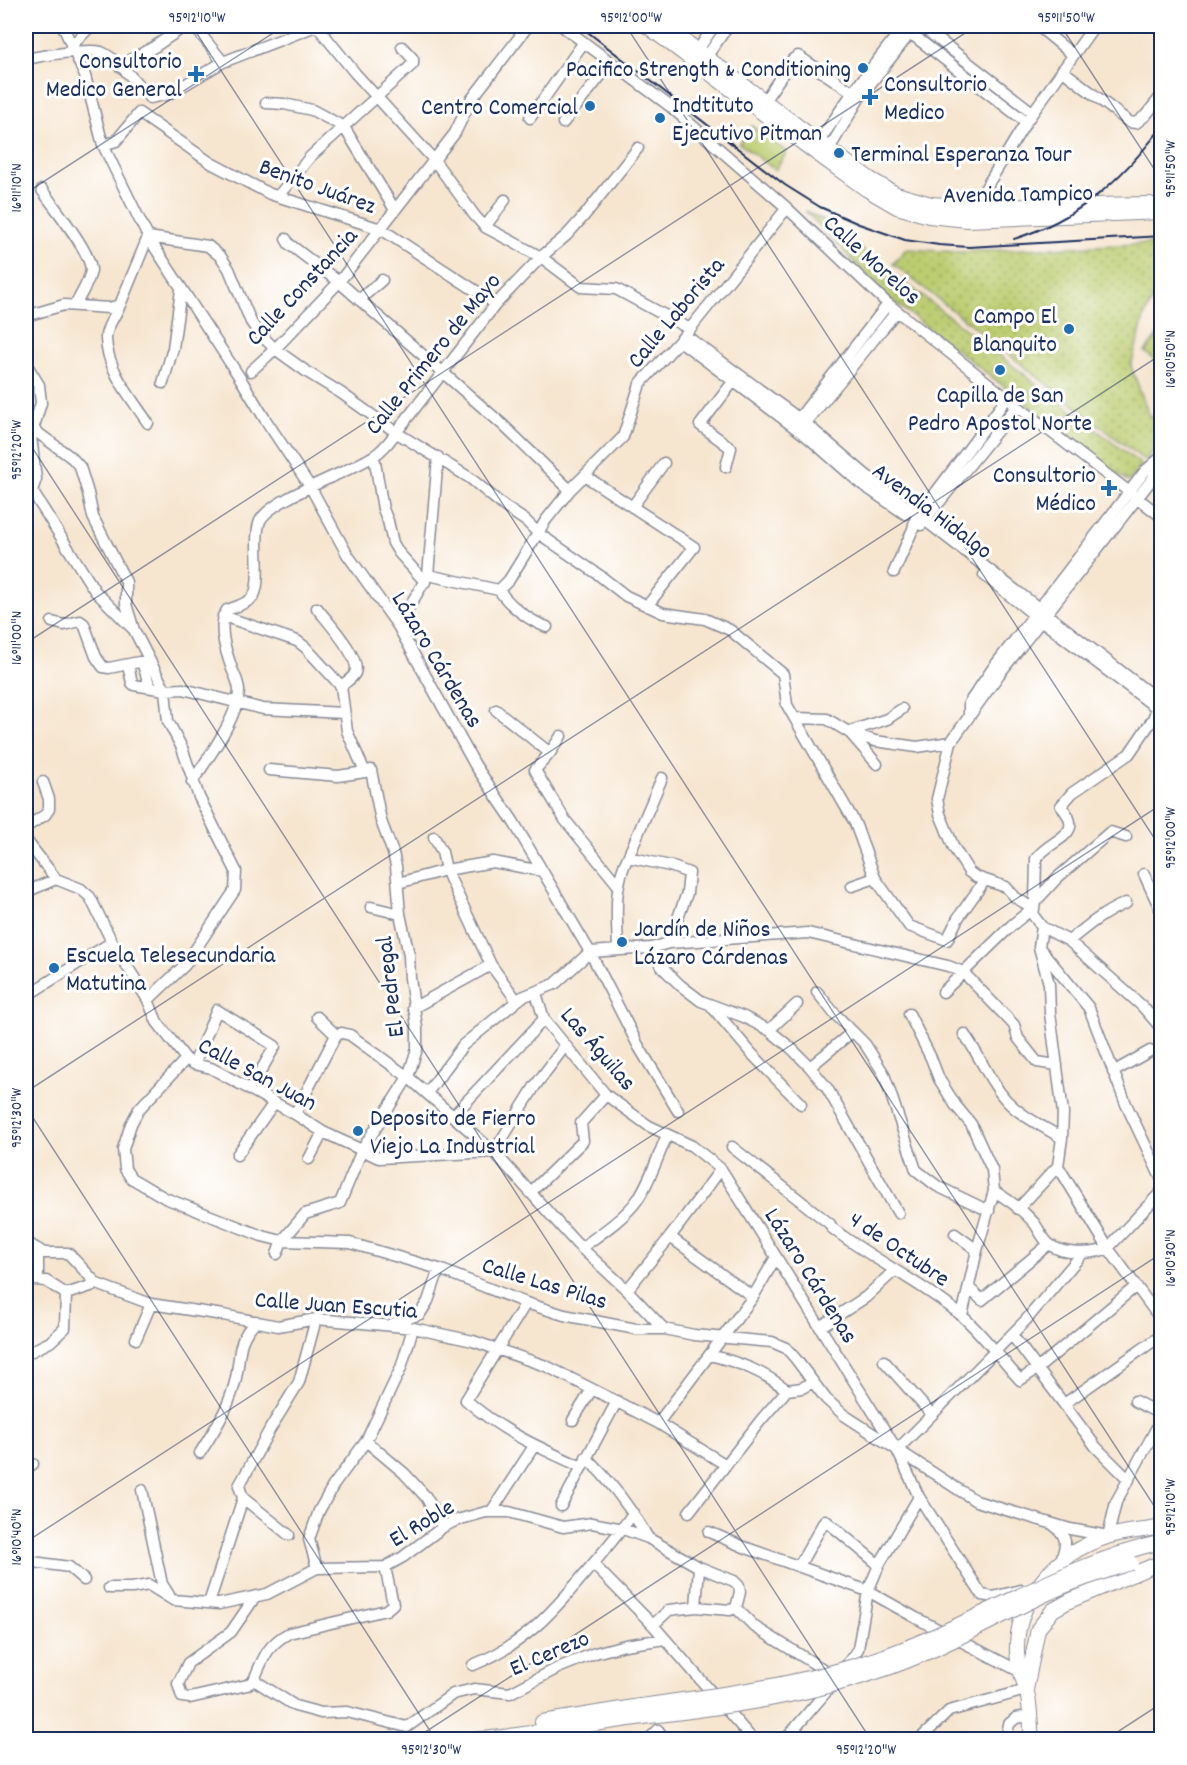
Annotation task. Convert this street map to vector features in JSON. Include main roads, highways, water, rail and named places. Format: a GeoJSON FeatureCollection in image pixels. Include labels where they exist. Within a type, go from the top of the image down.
{"type":"FeatureCollection","features":[{"type":"Feature","properties":{"kind":"main road","name":"Avenida Tampico"},"geometry":{"type":"LineString","coordinates":[[647,26],[821,150],[896,194],[931,204],[974,207],[1161,204]]}},
{"type":"Feature","properties":{"kind":"main road","name":"Avenida Tampico"},"geometry":{"type":"LineString","coordinates":[[665,26],[765,100],[866,189],[897,207],[929,216],[967,220],[1161,212]]}},
{"type":"Feature","properties":{"kind":"main road"},"geometry":{"type":"LineString","coordinates":[[1032,1740],[1026,1690],[1019,1671],[1017,1652],[1025,1608],[1036,1589],[1061,1560],[1085,1546],[1108,1536],[1161,1527]]}},
{"type":"Feature","properties":{"kind":"main road"},"geometry":{"type":"LineString","coordinates":[[642,1712],[761,1689],[870,1661],[970,1620],[1067,1573],[1110,1556],[1161,1542]]}},
{"type":"Feature","properties":{"kind":"main road"},"geometry":{"type":"LineString","coordinates":[[472,1740],[548,1721],[762,1701],[830,1686],[876,1672],[942,1646],[1048,1593],[1161,1554]]}},
{"type":"Feature","properties":{"kind":"main road"},"geometry":{"type":"LineString","coordinates":[[1026,1690],[1038,1629],[1047,1616],[1069,1600],[1161,1562]]}},
{"type":"Feature","properties":{"kind":"railway"},"geometry":{"type":"LineString","coordinates":[[580,26],[785,185],[820,207],[859,224],[905,240],[969,247],[1162,236]]}},
{"type":"Feature","properties":{"kind":"railway"},"geometry":{"type":"LineString","coordinates":[[1014,239],[1038,230],[1079,209],[1114,181],[1162,127]]}},
{"type":"Feature","properties":{"kind":"place","name":"Pacifico Strength & Conditioning"},"geometry":{"type":"Point","coordinates":[863,68]}},
{"type":"Feature","properties":{"kind":"place","name":"Consultorio Medico General"},"geometry":{"type":"Point","coordinates":[196,74]}},
{"type":"Feature","properties":{"kind":"place","name":"Consultorio Medico"},"geometry":{"type":"Point","coordinates":[870,97]}},
{"type":"Feature","properties":{"kind":"place","name":"Centro Comercial"},"geometry":{"type":"Point","coordinates":[590,106]}},
{"type":"Feature","properties":{"kind":"place","name":"Indtituto Ejecutivo Pitman"},"geometry":{"type":"Point","coordinates":[660,118]}},
{"type":"Feature","properties":{"kind":"place","name":"Terminal Esperanza Tour"},"geometry":{"type":"Point","coordinates":[839,153]}},
{"type":"Feature","properties":{"kind":"place","name":"Campo El Blanquito"},"geometry":{"type":"Point","coordinates":[1069,329]}},
{"type":"Feature","properties":{"kind":"place","name":"Capilla de San Pedro Apostol Norte"},"geometry":{"type":"Point","coordinates":[1000,370]}},
{"type":"Feature","properties":{"kind":"place","name":"Consultorio Médico"},"geometry":{"type":"Point","coordinates":[1109,488]}},
{"type":"Feature","properties":{"kind":"place","name":"Jardín de Niños Lázaro Cárdenas"},"geometry":{"type":"Point","coordinates":[622,942]}},
{"type":"Feature","properties":{"kind":"place","name":"Escuela Telesecundaria Matutina"},"geometry":{"type":"Point","coordinates":[54,968]}},
{"type":"Feature","properties":{"kind":"place","name":"Deposito de Fierro Viejo La Industrial"},"geometry":{"type":"Point","coordinates":[358,1131]}}]}
